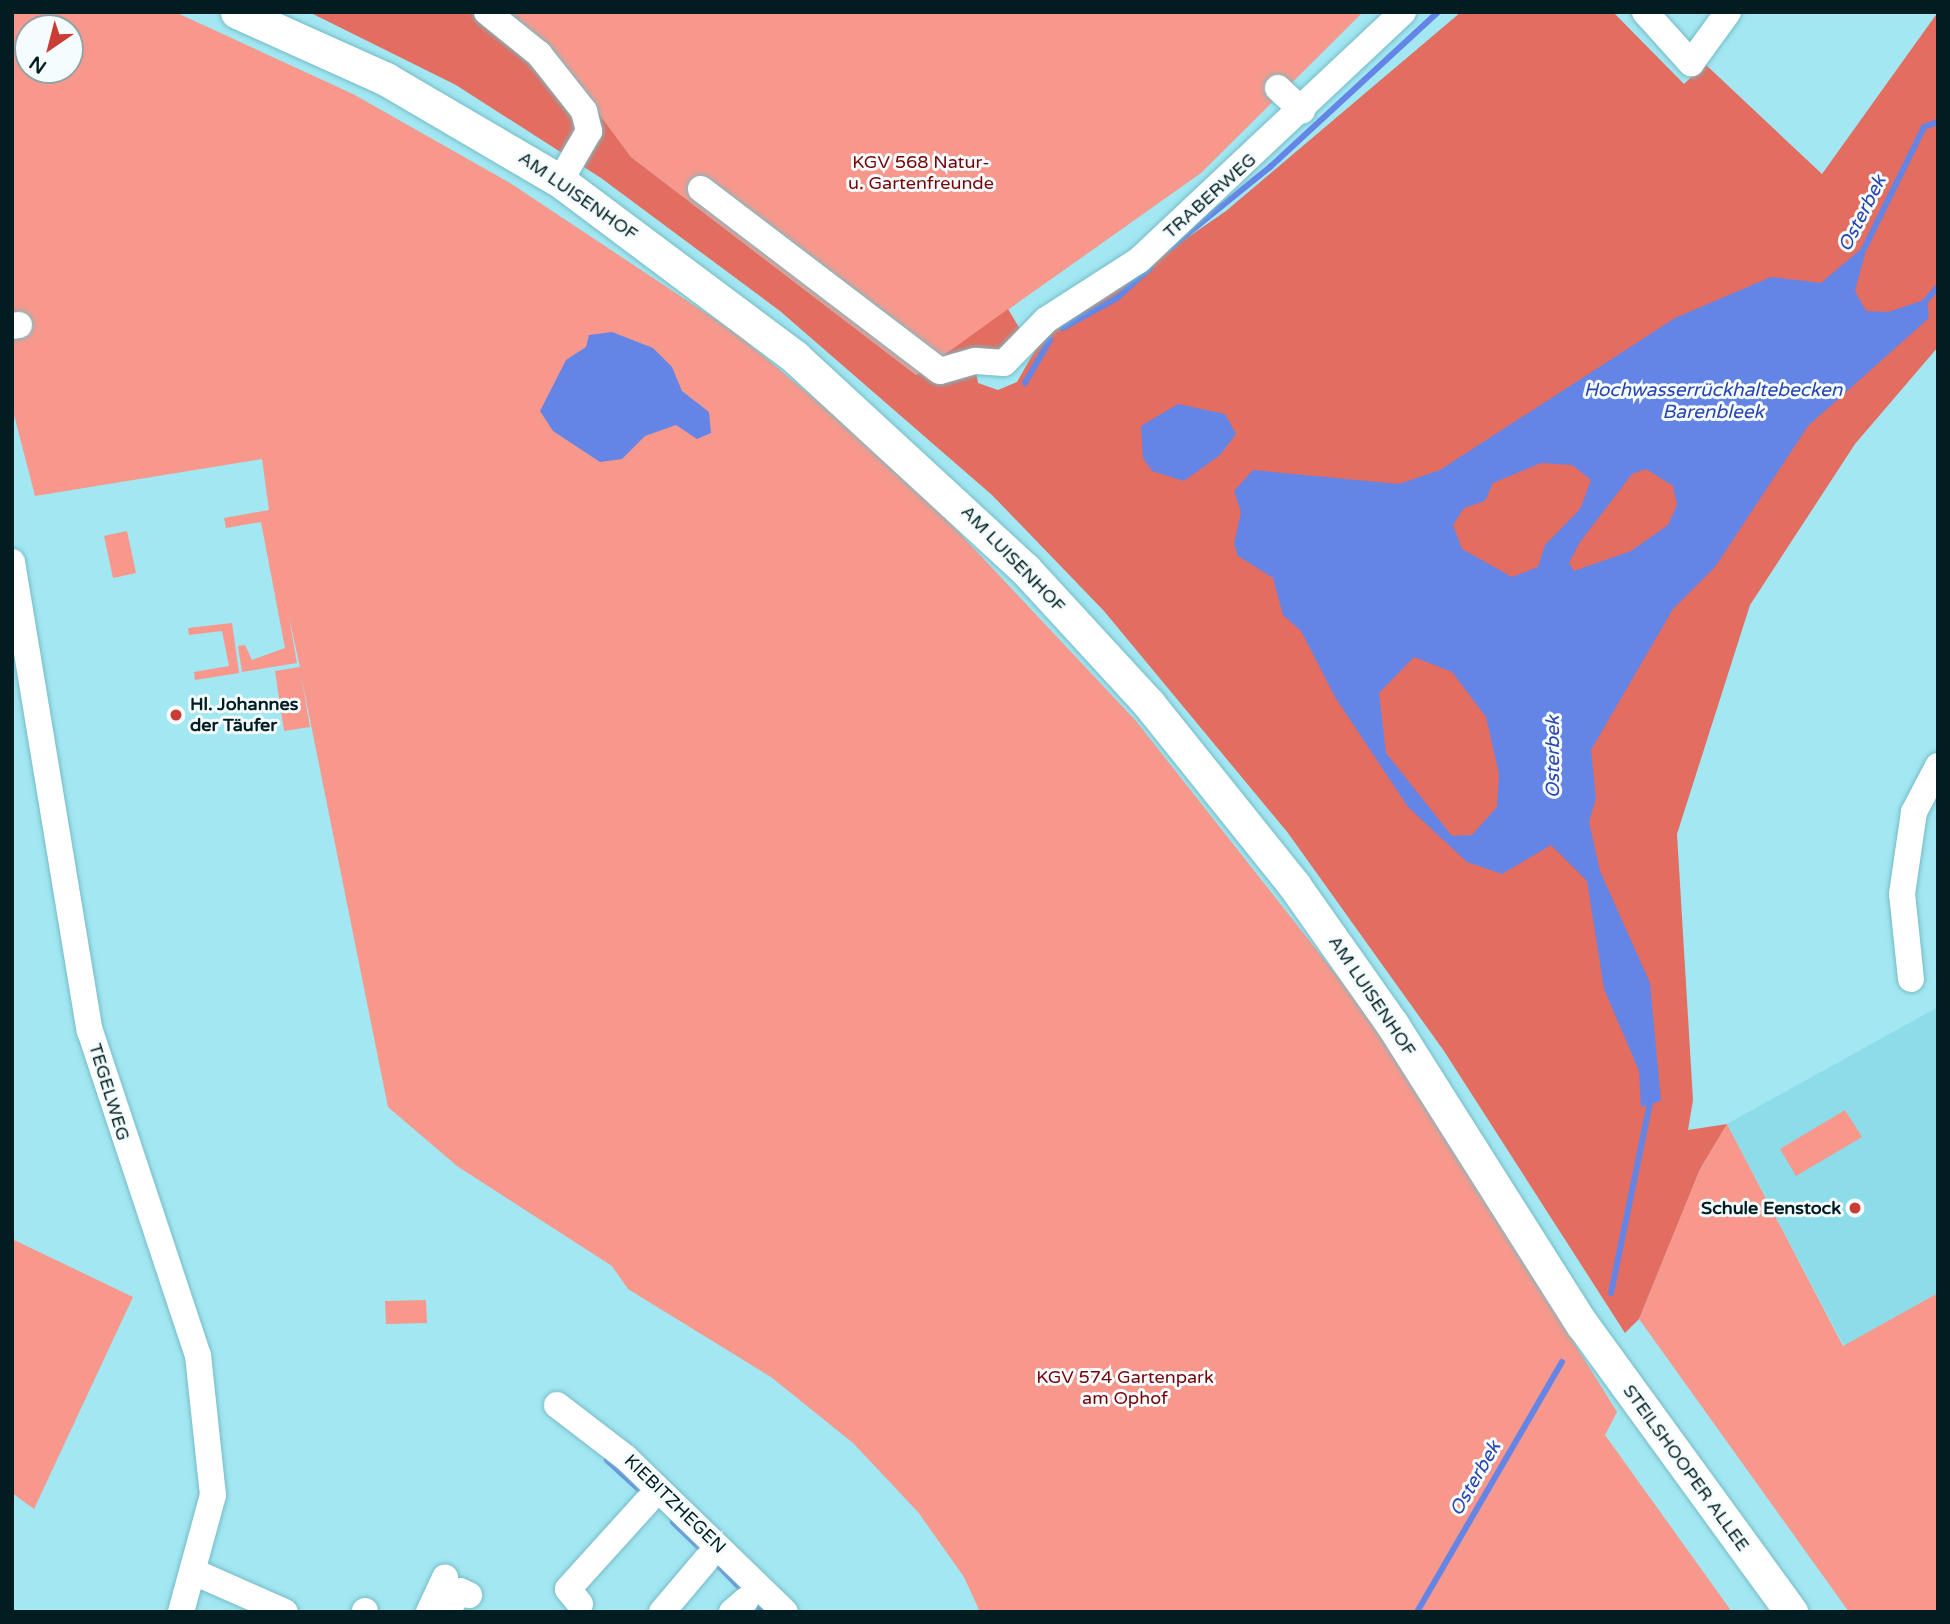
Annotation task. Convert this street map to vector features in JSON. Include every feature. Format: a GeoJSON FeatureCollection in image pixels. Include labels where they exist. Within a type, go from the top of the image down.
{"type":"FeatureCollection","features":[{"type":"Feature","properties":{"kind":"main road","name":"AM LUISENHOF"},"geometry":{"type":"LineString","coordinates":[[237,12],[386,79],[560,181],[795,357],[937,482],[1102,651],[1226,798],[1347,958],[1582,1324]]}},
{"type":"Feature","properties":{"kind":"main road","name":"STEILSHOOPER ALLEE"},"geometry":{"type":"LineString","coordinates":[[1582,1324],[1791,1612]]}},
{"type":"Feature","properties":{"kind":"street"},"geometry":{"type":"LineString","coordinates":[[487,12],[546,62],[584,111],[589,131],[560,181]]}},
{"type":"Feature","properties":{"kind":"street","name":"TRABERWEG"},"geometry":{"type":"LineString","coordinates":[[701,189],[940,371],[976,361],[1004,363],[1046,320],[1139,260],[1302,110],[1403,12]]}},
{"type":"Feature","properties":{"kind":"street"},"geometry":{"type":"LineString","coordinates":[[1645,12],[1691,63],[1728,12]]}},
{"type":"Feature","properties":{"kind":"street"},"geometry":{"type":"LineString","coordinates":[[1278,88],[1302,110]]}},
{"type":"Feature","properties":{"kind":"street","name":"TEGELWEG"},"geometry":{"type":"LineString","coordinates":[[12,562],[90,1031],[198,1355],[213,1495],[181,1612]]}},
{"type":"Feature","properties":{"kind":"street"},"geometry":{"type":"LineString","coordinates":[[1911,979],[1902,894],[1914,811],[1938,766]]}},
{"type":"Feature","properties":{"kind":"street","name":"KIEBITZHEGEN"},"geometry":{"type":"LineString","coordinates":[[557,1405],[635,1466],[785,1612]]}},
{"type":"Feature","properties":{"kind":"street"},"geometry":{"type":"LineString","coordinates":[[570,1593],[644,1503]]}},
{"type":"Feature","properties":{"kind":"street"},"geometry":{"type":"LineString","coordinates":[[662,1612],[706,1560]]}},
{"type":"Feature","properties":{"kind":"street"},"geometry":{"type":"LineString","coordinates":[[194,1572],[285,1612]]}},
{"type":"Feature","properties":{"kind":"street"},"geometry":{"type":"LineString","coordinates":[[429,1612],[445,1577]]}},
{"type":"Feature","properties":{"kind":"street"},"geometry":{"type":"LineString","coordinates":[[446,1612],[460,1591],[469,1595]]}},
{"type":"Feature","properties":{"kind":"shaded area"},"geometry":{"type":"Polygon","coordinates":[[[309,12],[498,12],[571,76],[631,157],[916,375],[1008,309],[1020,329],[976,372],[978,383],[998,390],[1017,382],[1042,338],[1226,211],[1461,12],[1613,12],[1684,84],[1705,64],[1822,174],[1938,12],[1938,347],[1855,444],[1750,605],[1677,834],[1693,1100],[1688,1130],[1727,1124],[1700,1169],[1639,1319],[1625,1333],[1444,1051],[1288,833],[1104,611],[992,495],[780,311],[601,178],[456,85],[309,12]]]}},
{"type":"Feature","properties":{"kind":"shaded area","name":"Schule Eenstock"},"geometry":{"type":"Polygon","coordinates":[[[1938,1007],[1938,1293],[1844,1346],[1727,1124],[1938,1007]]]}},
{"type":"Feature","properties":{"kind":"green space","name":"KGV 574 Gartenpark am Ophof"},"geometry":{"type":"Polygon","coordinates":[[[12,12],[175,12],[353,94],[510,183],[736,333],[903,473],[1136,721],[1380,1030],[1617,1412],[1605,1435],[1732,1612],[980,1612],[964,1577],[918,1512],[853,1443],[771,1377],[628,1289],[612,1266],[457,1166],[388,1107],[301,675],[310,727],[284,731],[275,671],[300,667],[289,617],[297,663],[242,672],[238,646],[245,645],[252,660],[285,648],[261,522],[226,528],[224,518],[269,510],[262,459],[35,496],[12,407],[12,12]]]}},
{"type":"Feature","properties":{"kind":"green space","name":"KGV 568 Natur- u. Gartenfreunde"},"geometry":{"type":"Polygon","coordinates":[[[498,12],[1363,12],[1201,173],[916,375],[631,157],[571,76],[498,12]]]}},
{"type":"Feature","properties":{"kind":"green space"},"geometry":{"type":"Polygon","coordinates":[[[127,531],[136,573],[113,578],[104,536],[127,531]]]}},
{"type":"Feature","properties":{"kind":"green space"},"geometry":{"type":"Polygon","coordinates":[[[232,623],[239,673],[195,680],[194,672],[229,666],[222,631],[189,635],[188,628],[232,623]]]}},
{"type":"Feature","properties":{"kind":"green space"},"geometry":{"type":"Polygon","coordinates":[[[1845,1110],[1862,1137],[1796,1176],[1780,1149],[1845,1110]]]}},
{"type":"Feature","properties":{"kind":"green space"},"geometry":{"type":"Polygon","coordinates":[[[1727,1124],[1843,1346],[1938,1293],[1938,1612],[1849,1612],[1639,1319],[1700,1169],[1727,1124]]]}},
{"type":"Feature","properties":{"kind":"green space"},"geometry":{"type":"Polygon","coordinates":[[[12,1239],[133,1297],[34,1509],[12,1493],[12,1239]]]}},
{"type":"Feature","properties":{"kind":"green space"},"geometry":{"type":"Polygon","coordinates":[[[426,1300],[427,1323],[386,1324],[385,1301],[426,1300]]]}},
{"type":"Feature","properties":{"kind":"water","name":"Hochwasserrückhaltebecken Barenbleek"},"geometry":{"type":"Polygon","coordinates":[[[1868,243],[1855,291],[1866,311],[1888,312],[1927,299],[1929,318],[1808,426],[1715,567],[1673,609],[1591,750],[1596,798],[1589,822],[1600,871],[1650,983],[1661,1101],[1641,1107],[1639,1071],[1604,989],[1587,881],[1551,845],[1502,874],[1467,862],[1408,807],[1335,697],[1301,631],[1283,615],[1273,578],[1238,556],[1234,544],[1241,512],[1234,491],[1253,470],[1399,484],[1440,470],[1675,318],[1771,277],[1821,283],[1868,243]],[[1541,463],[1493,483],[1485,501],[1464,508],[1453,525],[1462,549],[1512,577],[1538,567],[1545,545],[1580,509],[1591,480],[1572,465],[1541,463]],[[1646,469],[1632,474],[1580,542],[1569,563],[1574,571],[1631,551],[1668,525],[1677,505],[1673,486],[1646,469]],[[1414,657],[1379,693],[1386,753],[1452,836],[1472,835],[1497,807],[1499,774],[1486,717],[1452,672],[1414,657]]]}},
{"type":"Feature","properties":{"kind":"water"},"geometry":{"type":"Polygon","coordinates":[[[612,332],[653,348],[672,367],[682,391],[709,412],[711,433],[697,439],[676,425],[645,436],[622,459],[600,462],[553,431],[540,411],[566,360],[586,347],[589,335],[612,332]]]}},
{"type":"Feature","properties":{"kind":"water"},"geometry":{"type":"Polygon","coordinates":[[[1178,404],[1225,414],[1236,434],[1220,455],[1184,481],[1152,471],[1143,458],[1141,426],[1178,404]]]}},
{"type":"Feature","properties":{"kind":"waterway"},"geometry":{"type":"LineString","coordinates":[[1170,248],[1270,167],[1438,12]]}},
{"type":"Feature","properties":{"kind":"waterway","name":"Osterbek"},"geometry":{"type":"LineString","coordinates":[[1864,249],[1924,127],[1938,122]]}},
{"type":"Feature","properties":{"kind":"waterway"},"geometry":{"type":"LineString","coordinates":[[1063,328],[1117,298],[1150,268]]}},
{"type":"Feature","properties":{"kind":"waterway","name":"Osterbek"},"geometry":{"type":"LineString","coordinates":[[1923,304],[1938,287]]}},
{"type":"Feature","properties":{"kind":"waterway"},"geometry":{"type":"LineString","coordinates":[[1025,383],[1050,340]]}},
{"type":"Feature","properties":{"kind":"waterway","name":"Osterbek"},"geometry":{"type":"LineString","coordinates":[[1611,1293],[1652,1093]]}},
{"type":"Feature","properties":{"kind":"waterway","name":"Osterbek"},"geometry":{"type":"LineString","coordinates":[[1417,1612],[1562,1362]]}},
{"type":"Feature","properties":{"kind":"waterway"},"geometry":{"type":"LineString","coordinates":[[607,1460],[644,1494]]}},
{"type":"Feature","properties":{"kind":"waterway"},"geometry":{"type":"LineString","coordinates":[[673,1522],[704,1552]]}},
{"type":"Feature","properties":{"kind":"waterway"},"geometry":{"type":"LineString","coordinates":[[717,1564],[744,1592]]}},
{"type":"Feature","properties":{"kind":"waterway"},"geometry":{"type":"LineString","coordinates":[[755,1603],[763,1612]]}},
{"type":"Feature","properties":{"kind":"place","name":"Hl. Johannes der Täufer"},"geometry":{"type":"Point","coordinates":[176,715]}},
{"type":"Feature","properties":{"kind":"place","name":"Schule Eenstock"},"geometry":{"type":"Point","coordinates":[1855,1208]}}]}
